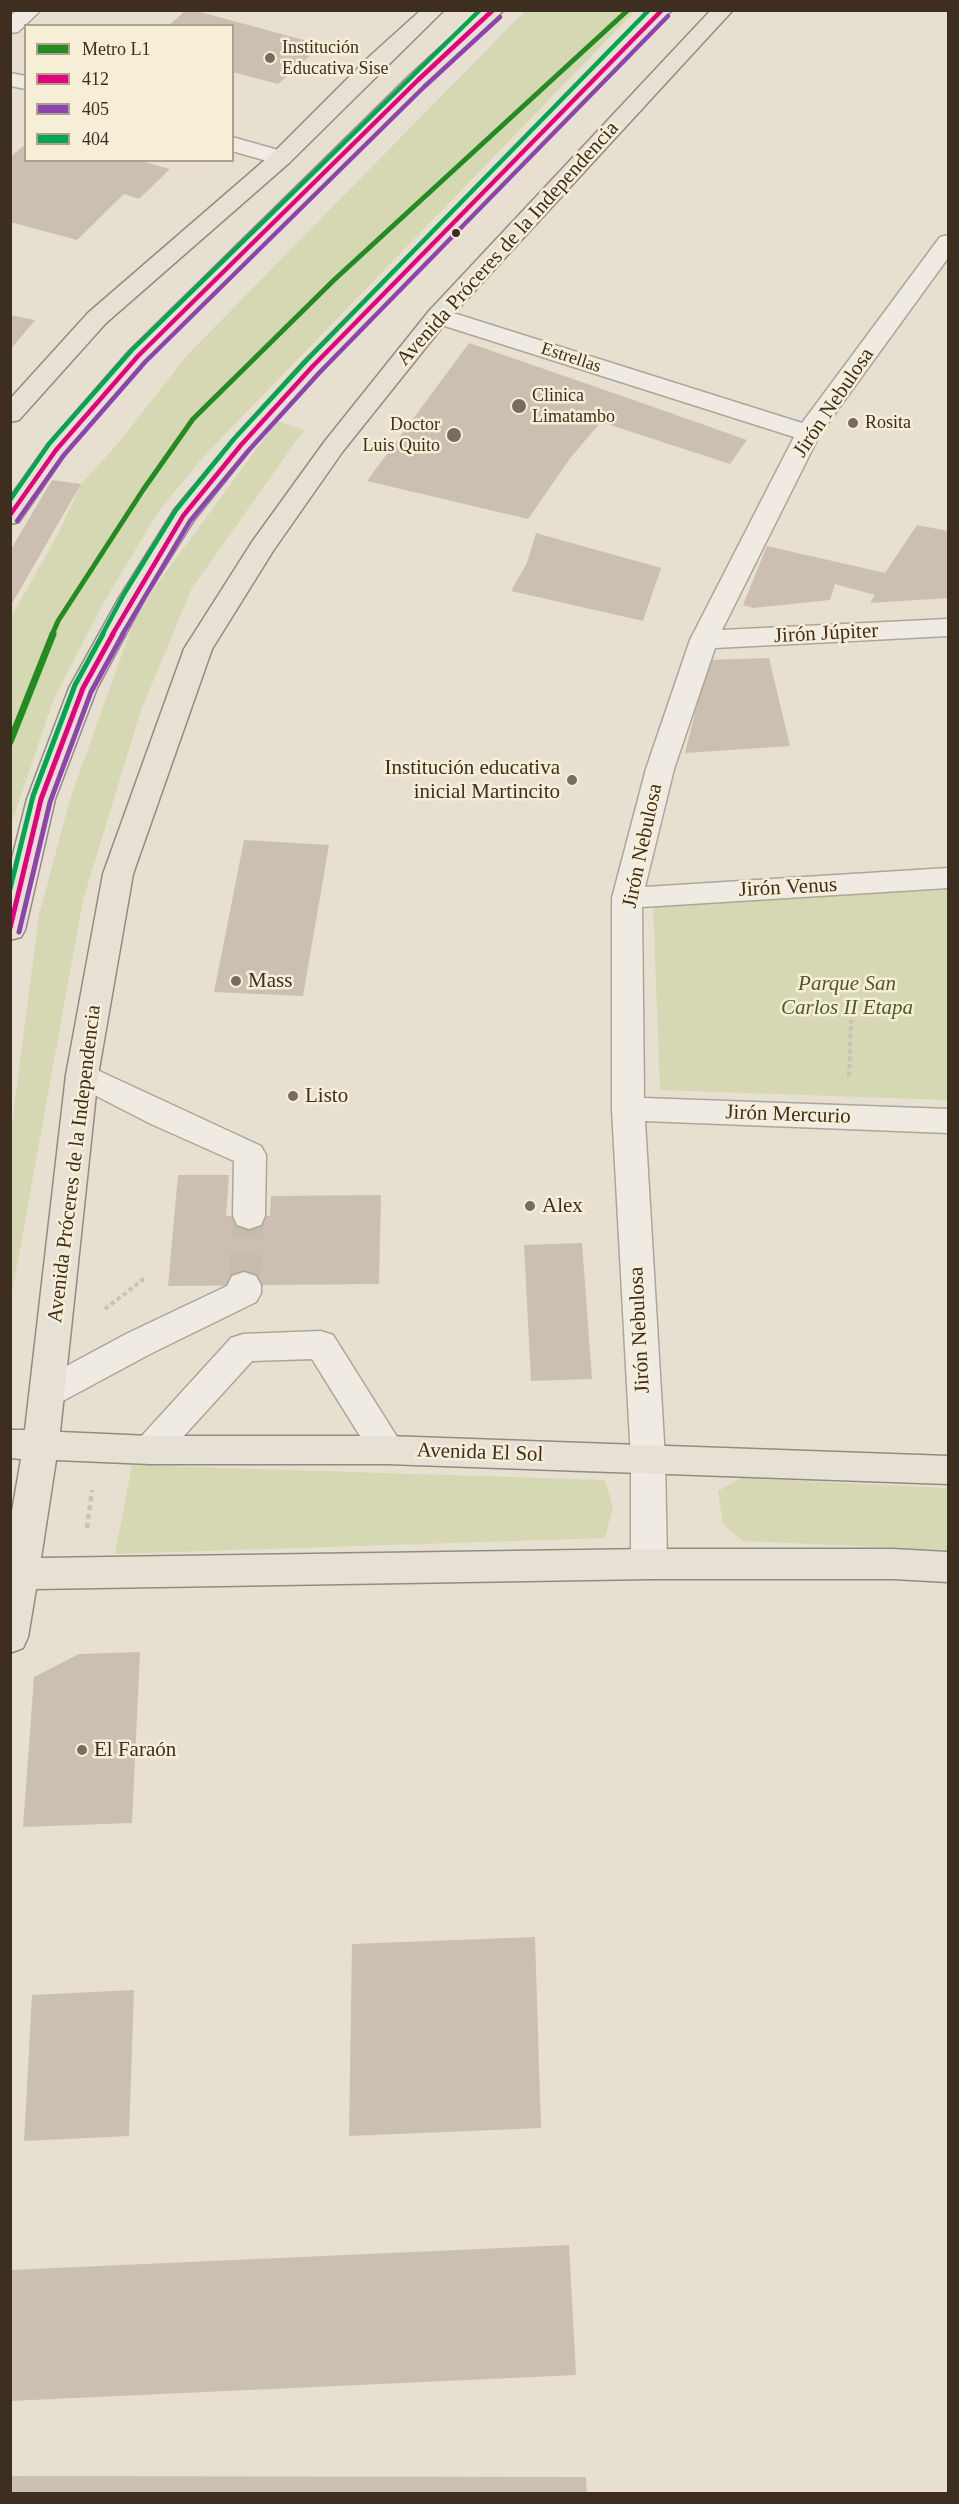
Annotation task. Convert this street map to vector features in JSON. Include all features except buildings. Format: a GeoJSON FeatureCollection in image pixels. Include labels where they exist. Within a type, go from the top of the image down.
{"type":"FeatureCollection","features":[{"type":"Feature","properties":{"kind":"main road"},"geometry":{"type":"LineString","coordinates":[[10,415],[97,318],[281,158],[379,60],[434,10]]}},
{"type":"Feature","properties":{"kind":"main road"},"geometry":{"type":"LineString","coordinates":[[10,516],[56,450],[138,356],[418,80],[494,10]]}},
{"type":"Feature","properties":{"kind":"main road"},"geometry":{"type":"LineString","coordinates":[[10,930],[41,799],[83,688],[132,598],[183,516],[242,445],[312,367],[662,10]]}},
{"type":"Feature","properties":{"kind":"main road","name":"Avenida Próceres de la Independencia"},"geometry":{"type":"LineString","coordinates":[[10,1637],[26,1444],[47,1393],[82,1075],[118,874],[198,649],[261,548],[314,474],[438,316],[723,10]]}},
{"type":"Feature","properties":{"kind":"main road","name":"Avenida El Sol"},"geometry":{"type":"LineString","coordinates":[[26,1444],[150,1450],[387,1450],[948,1470]]}},
{"type":"Feature","properties":{"kind":"main road"},"geometry":{"type":"LineString","coordinates":[[16,1574],[649,1564],[893,1564],[948,1567]]}},
{"type":"Feature","properties":{"kind":"street"},"geometry":{"type":"LineString","coordinates":[[10,27],[31,10]]}},
{"type":"Feature","properties":{"kind":"street"},"geometry":{"type":"LineString","coordinates":[[234,145],[281,158]]}},
{"type":"Feature","properties":{"kind":"street","name":"Jirón Nebulosa"},"geometry":{"type":"LineString","coordinates":[[649,1564],[648,1459],[628,1109],[627,898],[660,769],[704,640],[808,433],[948,242]]}},
{"type":"Feature","properties":{"kind":"street","name":"Estrellas"},"geometry":{"type":"LineString","coordinates":[[438,316],[808,433]]}},
{"type":"Feature","properties":{"kind":"street","name":"Jirón Júpiter"},"geometry":{"type":"LineString","coordinates":[[704,640],[948,628]]}},
{"type":"Feature","properties":{"kind":"street","name":"Jirón Venus"},"geometry":{"type":"LineString","coordinates":[[627,898],[948,878]]}},
{"type":"Feature","properties":{"kind":"street"},"geometry":{"type":"LineString","coordinates":[[82,1075],[162,1116],[250,1155],[249,1216]]}},
{"type":"Feature","properties":{"kind":"street","name":"Jirón Mercurio"},"geometry":{"type":"LineString","coordinates":[[628,1109],[948,1120]]}},
{"type":"Feature","properties":{"kind":"street"},"geometry":{"type":"LineString","coordinates":[[47,1393],[244,1289],[243,1348],[150,1450]]}},
{"type":"Feature","properties":{"kind":"street"},"geometry":{"type":"LineString","coordinates":[[243,1348],[321,1344],[387,1450]]}},
{"type":"Feature","properties":{"kind":"path"},"geometry":{"type":"LineString","coordinates":[[849,1078],[851,1020]]}},
{"type":"Feature","properties":{"kind":"path"},"geometry":{"type":"LineString","coordinates":[[99,1313],[146,1278]]}},
{"type":"Feature","properties":{"kind":"path"},"geometry":{"type":"LineString","coordinates":[[85,1539],[93,1482]]}},
{"type":"Feature","properties":{"kind":"green space"},"geometry":{"type":"Polygon","coordinates":[[[525,11],[635,11],[204,456],[158,512],[104,602],[54,698],[11,825],[11,617],[57,536],[81,484],[115,447],[189,353],[525,11]]]}},
{"type":"Feature","properties":{"kind":"green space"},"geometry":{"type":"Polygon","coordinates":[[[277,421],[304,430],[192,588],[141,710],[83,900],[11,1299],[11,1131],[39,915],[71,796],[138,610],[277,421]]]}},
{"type":"Feature","properties":{"kind":"green space","name":"Parque San Carlos II Etapa"},"geometry":{"type":"Polygon","coordinates":[[[948,890],[948,1100],[660,1090],[653,902],[948,890]]]}},
{"type":"Feature","properties":{"kind":"green space"},"geometry":{"type":"Polygon","coordinates":[[[132,1465],[605,1480],[613,1507],[605,1538],[115,1554],[132,1465]]]}},
{"type":"Feature","properties":{"kind":"green space"},"geometry":{"type":"Polygon","coordinates":[[[741,1478],[948,1488],[948,1550],[743,1541],[723,1524],[718,1491],[741,1478]]]}},
{"type":"Feature","properties":{"kind":"tunnel"},"geometry":{"type":"LineString","coordinates":[[244,1285],[249,1216]]}},
{"type":"Feature","properties":{"kind":"metro line","name":"L1"},"geometry":{"type":"LineString","coordinates":[[10,742],[58,621],[143,490],[193,419],[334,280],[628,10]]}},
{"type":"Feature","properties":{"kind":"transit line","name":"404"},"geometry":{"type":"LineString","coordinates":[[10,500],[49,444],[132,350],[480,10]]}},
{"type":"Feature","properties":{"kind":"transit line","name":"412"},"geometry":{"type":"LineString","coordinates":[[10,515],[56,450],[138,356],[418,80],[493,10]]}},
{"type":"Feature","properties":{"kind":"transit line","name":"404"},"geometry":{"type":"LineString","coordinates":[[10,889],[33,796],[75,685],[124,594],[176,510],[234,439],[306,361],[649,10]]}},
{"type":"Feature","properties":{"kind":"transit line","name":"412"},"geometry":{"type":"LineString","coordinates":[[10,928],[41,799],[83,688],[132,598],[183,516],[241,445],[312,367],[662,10]]}},
{"type":"Feature","properties":{"kind":"transit line","name":"405"},"geometry":{"type":"LineString","coordinates":[[19,932],[50,802],[91,692],[140,603],[190,521],[248,451],[319,373],[668,16]]}},
{"type":"Feature","properties":{"kind":"transit line","name":"405"},"geometry":{"type":"LineString","coordinates":[[17,521],[63,456],[145,362],[424,87],[500,17]]}},
{"type":"Feature","properties":{"kind":"place","name":"Institución Educativa Sise"},"geometry":{"type":"Point","coordinates":[270,58]}},
{"type":"Feature","properties":{"kind":"place","name":"Clinica Limatambo"},"geometry":{"type":"Point","coordinates":[519,406]}},
{"type":"Feature","properties":{"kind":"place","name":"Rosita"},"geometry":{"type":"Point","coordinates":[853,423]}},
{"type":"Feature","properties":{"kind":"place","name":"Doctor Luis Quito"},"geometry":{"type":"Point","coordinates":[454,435]}},
{"type":"Feature","properties":{"kind":"place","name":"Institución educativa inicial Martincito"},"geometry":{"type":"Point","coordinates":[572,780]}},
{"type":"Feature","properties":{"kind":"place","name":"Mass"},"geometry":{"type":"Point","coordinates":[236,981]}},
{"type":"Feature","properties":{"kind":"place","name":"Listo"},"geometry":{"type":"Point","coordinates":[293,1096]}},
{"type":"Feature","properties":{"kind":"place","name":"Alex"},"geometry":{"type":"Point","coordinates":[530,1206]}},
{"type":"Feature","properties":{"kind":"place","name":"El Faraón"},"geometry":{"type":"Point","coordinates":[82,1750]}}]}
